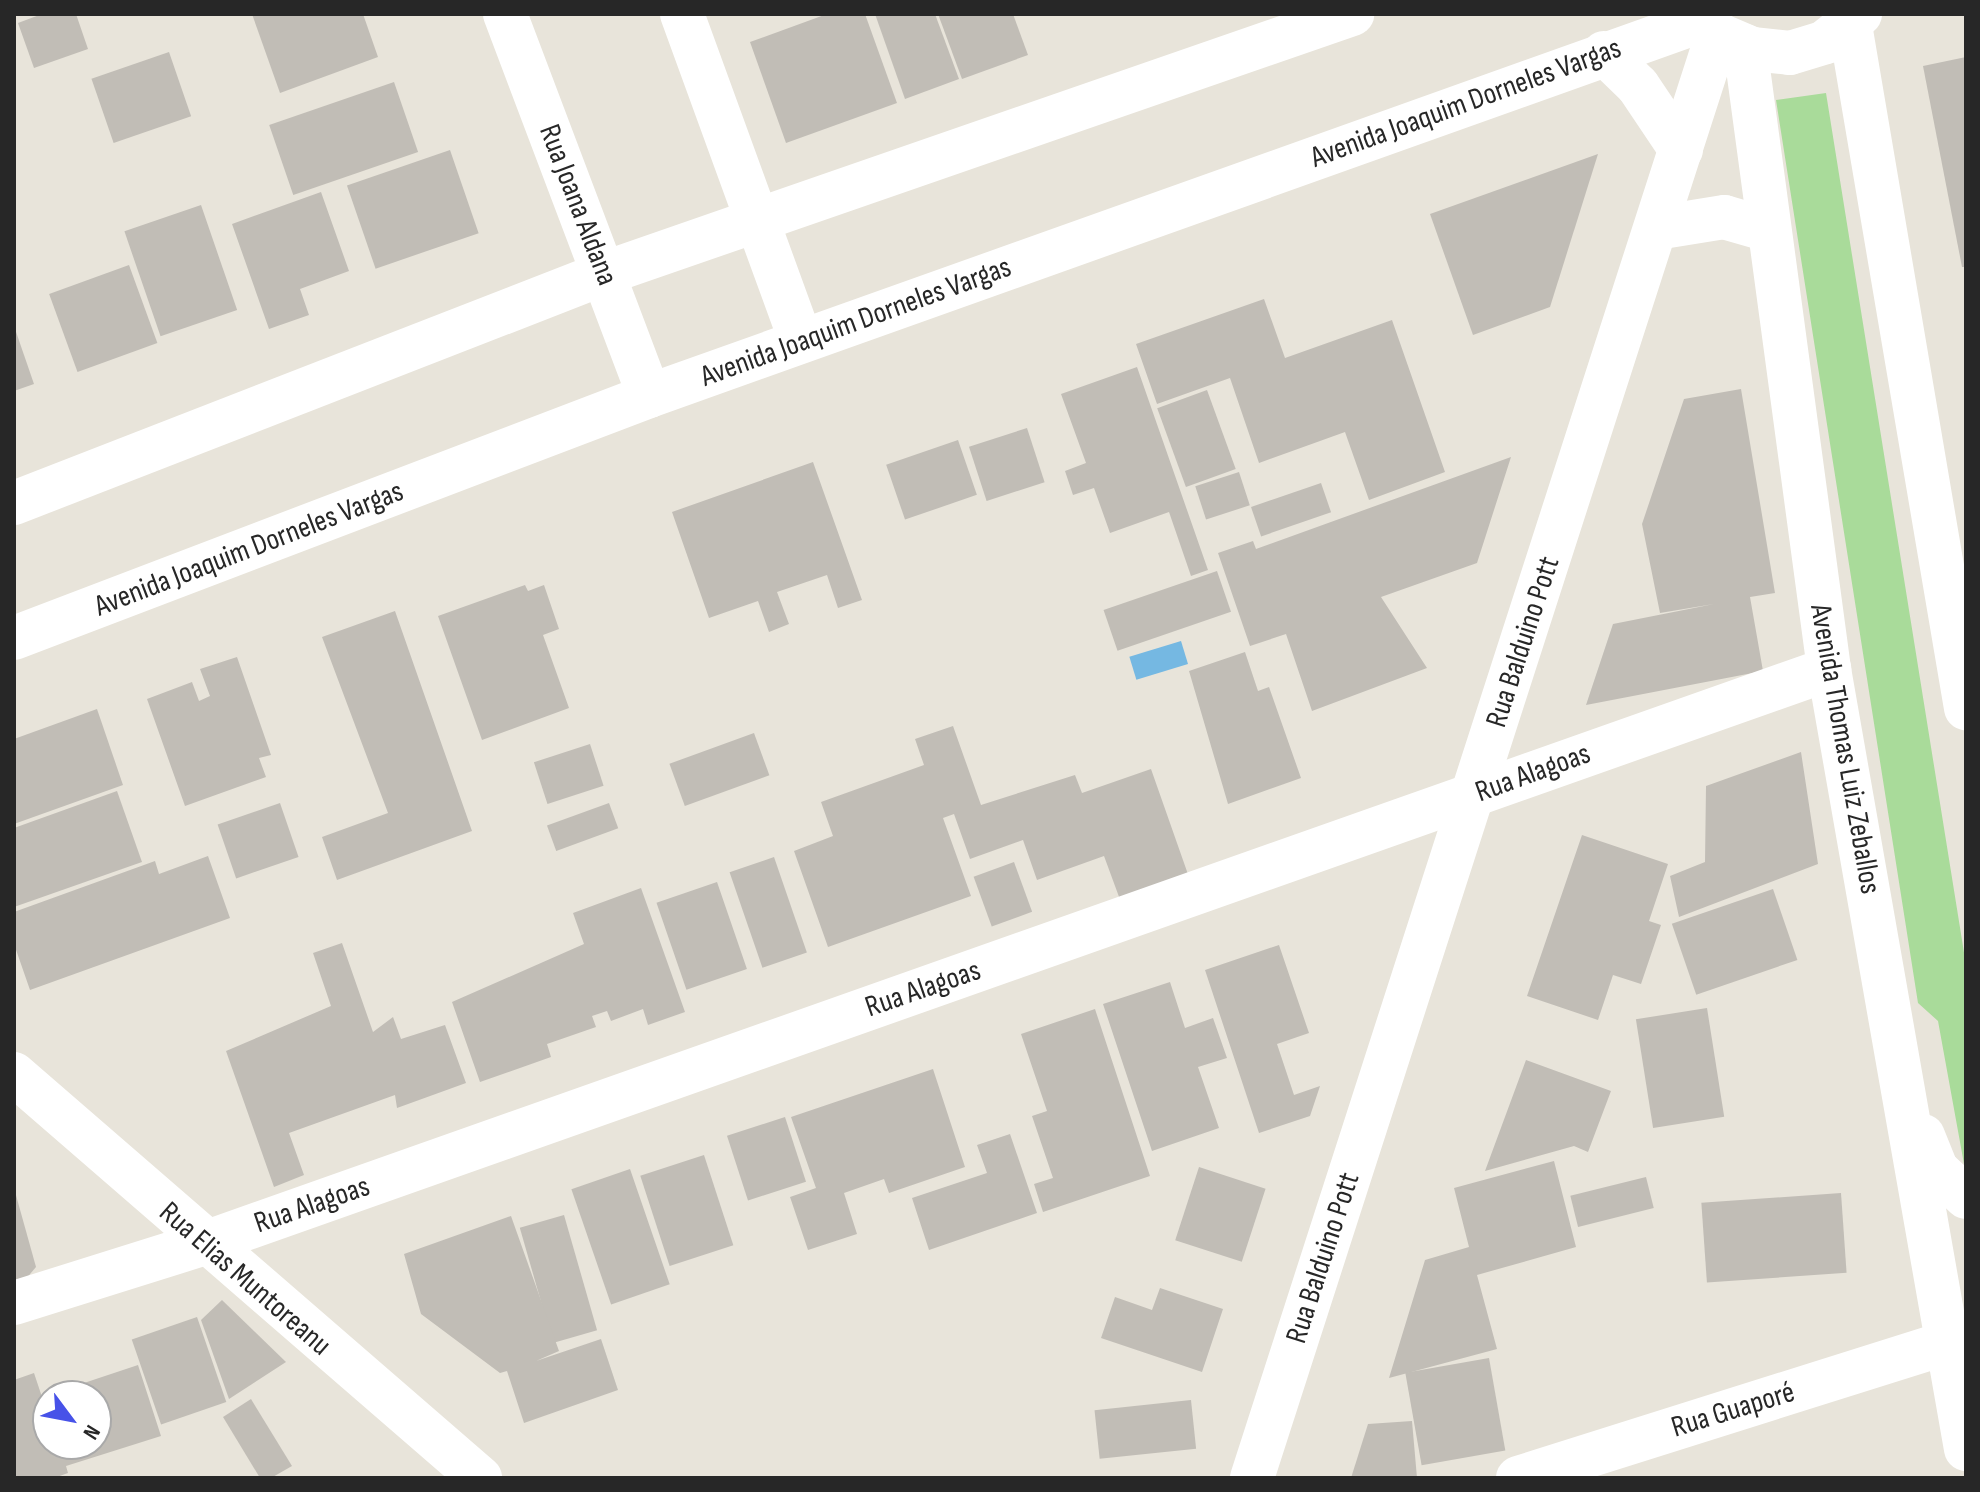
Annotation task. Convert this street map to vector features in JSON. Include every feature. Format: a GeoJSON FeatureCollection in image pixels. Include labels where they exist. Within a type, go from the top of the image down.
{"type":"FeatureCollection","features":[{"type":"Feature","properties":{"kind":"street","name":"Rua Joana Aldana"},"geometry":{"type":"LineString","coordinates":[[505,14],[649,396]]}},
{"type":"Feature","properties":{"kind":"street"},"geometry":{"type":"LineString","coordinates":[[682,14],[801,341]]}},
{"type":"Feature","properties":{"kind":"street"},"geometry":{"type":"LineString","coordinates":[[14,503],[605,273],[1352,14]]}},
{"type":"Feature","properties":{"kind":"street"},"geometry":{"type":"LineString","coordinates":[[1855,19],[1966,708]]}},
{"type":"Feature","properties":{"kind":"street","name":"Avenida Joaquim Dorneles Vargas"},"geometry":{"type":"LineString","coordinates":[[14,638],[649,396],[1604,53],[1716,28],[1808,49],[1855,19]]}},
{"type":"Feature","properties":{"kind":"street","name":"Rua Balduino Pott"},"geometry":{"type":"LineString","coordinates":[[1252,1478],[1475,794],[1681,150],[1716,28]]}},
{"type":"Feature","properties":{"kind":"street","name":"Avenida Thomas Luiz Zeballos"},"geometry":{"type":"LineString","coordinates":[[1716,28],[1769,230],[1829,669],[1907,1096],[1966,1449]]}},
{"type":"Feature","properties":{"kind":"street"},"geometry":{"type":"LineString","coordinates":[[1604,53],[1638,86],[1681,150]]}},
{"type":"Feature","properties":{"kind":"street"},"geometry":{"type":"LineString","coordinates":[[1656,228],[1724,217],[1769,230]]}},
{"type":"Feature","properties":{"kind":"street","name":"Rua Alagoas"},"geometry":{"type":"LineString","coordinates":[[14,1303],[202,1244],[1829,669]]}},
{"type":"Feature","properties":{"kind":"street","name":"Rua Elias Muntoreanu"},"geometry":{"type":"LineString","coordinates":[[14,1074],[202,1244],[480,1478]]}},
{"type":"Feature","properties":{"kind":"street"},"geometry":{"type":"LineString","coordinates":[[1907,1096],[1936,1169],[1966,1197]]}},
{"type":"Feature","properties":{"kind":"street","name":"Rua Guaporé"},"geometry":{"type":"LineString","coordinates":[[1518,1478],[1947,1343]]}},
{"type":"Feature","properties":{"kind":"green space"},"geometry":{"type":"Polygon","coordinates":[[[1826,93],[1966,965],[1966,1175],[1938,1021],[1918,1003],[1776,100],[1826,93]]]}},
{"type":"Feature","properties":{"kind":"water"},"geometry":{"type":"Polygon","coordinates":[[[1181,641],[1188,664],[1136,680],[1129,657],[1181,641]]]}},
{"type":"Feature","properties":{"kind":"building"},"geometry":{"type":"Polygon","coordinates":[[[42,14],[76,14],[88,49],[34,68],[18,23],[42,14]]]}},
{"type":"Feature","properties":{"kind":"building"},"geometry":{"type":"Polygon","coordinates":[[[252,14],[363,14],[378,57],[280,93],[252,14]]]}},
{"type":"Feature","properties":{"kind":"building"},"geometry":{"type":"Polygon","coordinates":[[[827,14],[865,14],[897,103],[786,143],[750,42],[827,14]]]}},
{"type":"Feature","properties":{"kind":"building"},"geometry":{"type":"Polygon","coordinates":[[[875,14],[935,14],[959,79],[905,99],[875,14]]]}},
{"type":"Feature","properties":{"kind":"building"},"geometry":{"type":"Polygon","coordinates":[[[938,14],[1013,14],[1028,55],[962,79],[938,14]]]}},
{"type":"Feature","properties":{"kind":"building"},"geometry":{"type":"Polygon","coordinates":[[[169,52],[191,116],[114,143],[91,79],[169,52]]]}},
{"type":"Feature","properties":{"kind":"building"},"geometry":{"type":"Polygon","coordinates":[[[1966,57],[1966,267],[1962,267],[1923,66],[1966,57]]]}},
{"type":"Feature","properties":{"kind":"building"},"geometry":{"type":"Polygon","coordinates":[[[394,82],[418,152],[293,195],[269,125],[394,82]]]}},
{"type":"Feature","properties":{"kind":"building"},"geometry":{"type":"Polygon","coordinates":[[[450,150],[479,233],[376,269],[347,185],[450,150]]]}},
{"type":"Feature","properties":{"kind":"building"},"geometry":{"type":"Polygon","coordinates":[[[1598,154],[1550,307],[1473,335],[1430,214],[1598,154]]]}},
{"type":"Feature","properties":{"kind":"building"},"geometry":{"type":"Polygon","coordinates":[[[321,192],[349,271],[300,289],[309,315],[269,329],[232,224],[321,192]]]}},
{"type":"Feature","properties":{"kind":"building"},"geometry":{"type":"Polygon","coordinates":[[[201,205],[237,310],[161,336],[124,231],[201,205]]]}},
{"type":"Feature","properties":{"kind":"building"},"geometry":{"type":"Polygon","coordinates":[[[129,265],[157,343],[78,372],[49,294],[129,265]]]}},
{"type":"Feature","properties":{"kind":"building"},"geometry":{"type":"Polygon","coordinates":[[[1264,299],[1285,358],[1392,320],[1445,472],[1369,500],[1345,432],[1259,463],[1230,378],[1157,404],[1136,344],[1264,299]]]}},
{"type":"Feature","properties":{"kind":"building"},"geometry":{"type":"Polygon","coordinates":[[[14,326],[34,384],[14,391],[14,326]]]}},
{"type":"Feature","properties":{"kind":"building"},"geometry":{"type":"Polygon","coordinates":[[[1137,367],[1208,570],[1191,576],[1169,512],[1110,533],[1094,488],[1073,495],[1065,471],[1086,463],[1061,394],[1137,367]]]}},
{"type":"Feature","properties":{"kind":"building"},"geometry":{"type":"Polygon","coordinates":[[[1741,389],[1775,593],[1750,597],[1763,671],[1586,705],[1613,624],[1714,604],[1660,613],[1642,524],[1684,399],[1741,389]]]}},
{"type":"Feature","properties":{"kind":"building"},"geometry":{"type":"Polygon","coordinates":[[[1207,390],[1236,469],[1186,487],[1157,408],[1207,390]]]}},
{"type":"Feature","properties":{"kind":"building"},"geometry":{"type":"Polygon","coordinates":[[[1027,428],[1045,482],[987,501],[969,447],[1027,428]]]}},
{"type":"Feature","properties":{"kind":"building"},"geometry":{"type":"Polygon","coordinates":[[[958,440],[977,495],[905,520],[886,465],[958,440]]]}},
{"type":"Feature","properties":{"kind":"building"},"geometry":{"type":"Polygon","coordinates":[[[1511,457],[1477,563],[1381,597],[1427,668],[1312,711],[1286,634],[1250,646],[1218,553],[1253,541],[1256,549],[1511,457]]]}},
{"type":"Feature","properties":{"kind":"building"},"geometry":{"type":"Polygon","coordinates":[[[813,462],[862,600],[838,608],[827,575],[777,592],[789,624],[769,632],[758,601],[709,618],[672,512],[813,462]]]}},
{"type":"Feature","properties":{"kind":"building"},"geometry":{"type":"Polygon","coordinates":[[[1239,472],[1250,505],[1206,520],[1195,486],[1239,472]]]}},
{"type":"Feature","properties":{"kind":"building"},"geometry":{"type":"Polygon","coordinates":[[[1321,483],[1331,512],[1261,536],[1251,507],[1321,483]]]}},
{"type":"Feature","properties":{"kind":"building"},"geometry":{"type":"Polygon","coordinates":[[[1217,571],[1231,612],[1118,651],[1104,610],[1217,571]]]}},
{"type":"Feature","properties":{"kind":"building"},"geometry":{"type":"Polygon","coordinates":[[[525,585],[528,591],[544,585],[559,629],[543,635],[569,708],[482,740],[438,616],[525,585]]]}},
{"type":"Feature","properties":{"kind":"building"},"geometry":{"type":"Polygon","coordinates":[[[395,611],[472,831],[337,880],[322,837],[388,813],[322,637],[395,611]]]}},
{"type":"Feature","properties":{"kind":"building"},"geometry":{"type":"Polygon","coordinates":[[[1245,652],[1258,691],[1269,687],[1301,778],[1228,804],[1189,671],[1245,652]]]}},
{"type":"Feature","properties":{"kind":"building"},"geometry":{"type":"Polygon","coordinates":[[[237,657],[271,755],[259,758],[266,777],[185,806],[147,699],[192,682],[199,701],[210,696],[200,669],[237,657]]]}},
{"type":"Feature","properties":{"kind":"building"},"geometry":{"type":"Polygon","coordinates":[[[97,709],[123,785],[14,824],[14,739],[97,709]]]}},
{"type":"Feature","properties":{"kind":"building"},"geometry":{"type":"Polygon","coordinates":[[[953,726],[981,805],[1075,775],[1082,793],[1151,769],[1190,880],[1122,905],[1104,856],[1037,880],[1023,840],[970,859],[954,814],[943,818],[971,896],[828,947],[794,851],[833,836],[821,802],[924,765],[915,739],[953,726]]]}},
{"type":"Feature","properties":{"kind":"building"},"geometry":{"type":"Polygon","coordinates":[[[754,733],[769,775],[685,806],[669,764],[754,733]]]}},
{"type":"Feature","properties":{"kind":"building"},"geometry":{"type":"Polygon","coordinates":[[[590,744],[604,786],[547,804],[534,762],[590,744]]]}},
{"type":"Feature","properties":{"kind":"building"},"geometry":{"type":"Polygon","coordinates":[[[1801,752],[1818,864],[1679,917],[1670,876],[1705,862],[1706,786],[1801,752]]]}},
{"type":"Feature","properties":{"kind":"building"},"geometry":{"type":"Polygon","coordinates":[[[117,791],[142,862],[14,907],[14,828],[117,791]]]}},
{"type":"Feature","properties":{"kind":"building"},"geometry":{"type":"Polygon","coordinates":[[[280,803],[299,857],[236,878],[218,824],[280,803]]]}},
{"type":"Feature","properties":{"kind":"building"},"geometry":{"type":"Polygon","coordinates":[[[609,803],[618,828],[556,851],[547,826],[609,803]]]}},
{"type":"Feature","properties":{"kind":"building"},"geometry":{"type":"Polygon","coordinates":[[[1582,835],[1668,864],[1649,921],[1661,925],[1641,984],[1613,975],[1598,1020],[1527,996],[1582,835]]]}},
{"type":"Feature","properties":{"kind":"building"},"geometry":{"type":"Polygon","coordinates":[[[208,856],[230,918],[30,990],[14,944],[14,912],[155,861],[159,874],[208,856]]]}},
{"type":"Feature","properties":{"kind":"building"},"geometry":{"type":"Polygon","coordinates":[[[774,857],[807,952],[762,968],[730,872],[774,857]]]}},
{"type":"Feature","properties":{"kind":"building"},"geometry":{"type":"Polygon","coordinates":[[[1014,862],[1032,912],[992,927],[974,877],[1014,862]]]}},
{"type":"Feature","properties":{"kind":"building"},"geometry":{"type":"Polygon","coordinates":[[[717,882],[747,969],[686,990],[656,903],[717,882]]]}},
{"type":"Feature","properties":{"kind":"building"},"geometry":{"type":"Polygon","coordinates":[[[641,888],[685,1012],[648,1025],[643,1009],[611,1021],[607,1011],[592,1016],[596,1027],[547,1044],[551,1057],[480,1082],[452,1002],[584,944],[573,913],[641,888]]]}},
{"type":"Feature","properties":{"kind":"building"},"geometry":{"type":"Polygon","coordinates":[[[1773,889],[1797,960],[1696,995],[1672,924],[1773,889]]]}},
{"type":"Feature","properties":{"kind":"building"},"geometry":{"type":"Polygon","coordinates":[[[342,943],[373,1032],[393,1017],[401,1039],[445,1025],[466,1083],[397,1108],[395,1095],[289,1133],[304,1175],[274,1187],[226,1051],[331,1006],[313,953],[342,943]]]}},
{"type":"Feature","properties":{"kind":"building"},"geometry":{"type":"Polygon","coordinates":[[[1279,945],[1309,1033],[1277,1044],[1294,1095],[1320,1086],[1310,1116],[1259,1133],[1205,970],[1279,945]]]}},
{"type":"Feature","properties":{"kind":"building"},"geometry":{"type":"Polygon","coordinates":[[[1170,982],[1185,1028],[1213,1018],[1227,1058],[1198,1067],[1219,1128],[1152,1151],[1103,1004],[1170,982]]]}},
{"type":"Feature","properties":{"kind":"building"},"geometry":{"type":"Polygon","coordinates":[[[1707,1008],[1724,1117],[1653,1128],[1636,1019],[1707,1008]]]}},
{"type":"Feature","properties":{"kind":"building"},"geometry":{"type":"Polygon","coordinates":[[[1095,1009],[1150,1176],[1043,1212],[1034,1184],[1053,1178],[1032,1116],[1047,1111],[1021,1034],[1095,1009]]]}},
{"type":"Feature","properties":{"kind":"building"},"geometry":{"type":"Polygon","coordinates":[[[1526,1060],[1611,1091],[1588,1152],[1574,1146],[1485,1171],[1526,1060]]]}},
{"type":"Feature","properties":{"kind":"building"},"geometry":{"type":"Polygon","coordinates":[[[933,1069],[965,1167],[889,1193],[884,1179],[844,1193],[857,1234],[808,1250],[790,1197],[816,1188],[791,1117],[933,1069]]]}},
{"type":"Feature","properties":{"kind":"building"},"geometry":{"type":"Polygon","coordinates":[[[785,1117],[806,1182],[748,1201],[727,1136],[785,1117]]]}},
{"type":"Feature","properties":{"kind":"building"},"geometry":{"type":"Polygon","coordinates":[[[1010,1134],[1037,1213],[929,1250],[912,1198],[987,1173],[977,1145],[1010,1134]]]}},
{"type":"Feature","properties":{"kind":"building"},"geometry":{"type":"Polygon","coordinates":[[[704,1155],[733,1245],[670,1266],[640,1176],[704,1155]]]}},
{"type":"Feature","properties":{"kind":"building"},"geometry":{"type":"Polygon","coordinates":[[[1554,1161],[1576,1247],[1477,1275],[1497,1349],[1389,1378],[1425,1260],[1469,1247],[1454,1188],[1554,1161]]]}},
{"type":"Feature","properties":{"kind":"building"},"geometry":{"type":"Polygon","coordinates":[[[1199,1167],[1266,1189],[1242,1262],[1175,1240],[1199,1167]]]}},
{"type":"Feature","properties":{"kind":"building"},"geometry":{"type":"Polygon","coordinates":[[[630,1169],[670,1284],[611,1305],[571,1189],[630,1169]]]}},
{"type":"Feature","properties":{"kind":"building"},"geometry":{"type":"Polygon","coordinates":[[[1646,1177],[1654,1208],[1578,1227],[1570,1196],[1646,1177]]]}},
{"type":"Feature","properties":{"kind":"building"},"geometry":{"type":"Polygon","coordinates":[[[14,1188],[36,1267],[14,1293],[14,1188]]]}},
{"type":"Feature","properties":{"kind":"building"},"geometry":{"type":"Polygon","coordinates":[[[1841,1193],[1847,1273],[1707,1283],[1701,1203],[1841,1193]]]}},
{"type":"Feature","properties":{"kind":"building"},"geometry":{"type":"Polygon","coordinates":[[[564,1215],[597,1330],[553,1343],[520,1228],[564,1215]]]}},
{"type":"Feature","properties":{"kind":"building"},"geometry":{"type":"Polygon","coordinates":[[[511,1216],[559,1351],[536,1361],[601,1339],[618,1390],[524,1423],[507,1371],[500,1373],[421,1314],[404,1254],[511,1216]]]}},
{"type":"Feature","properties":{"kind":"building"},"geometry":{"type":"Polygon","coordinates":[[[1160,1288],[1223,1309],[1202,1372],[1101,1338],[1115,1297],[1152,1310],[1160,1288]]]}},
{"type":"Feature","properties":{"kind":"building"},"geometry":{"type":"Polygon","coordinates":[[[222,1300],[286,1362],[229,1399],[201,1320],[222,1300]]]}},
{"type":"Feature","properties":{"kind":"building"},"geometry":{"type":"Polygon","coordinates":[[[197,1317],[226,1402],[161,1425],[132,1339],[197,1317]]]}},
{"type":"Feature","properties":{"kind":"building"},"geometry":{"type":"Polygon","coordinates":[[[1489,1358],[1505,1451],[1422,1465],[1405,1373],[1489,1358]]]}},
{"type":"Feature","properties":{"kind":"building"},"geometry":{"type":"Polygon","coordinates":[[[138,1365],[161,1436],[112,1451],[112,1380],[93,1380],[138,1365]]]}},
{"type":"Feature","properties":{"kind":"building"},"geometry":{"type":"Polygon","coordinates":[[[34,1373],[36,1380],[32,1380],[32,1460],[85,1460],[66,1466],[68,1473],[54,1478],[14,1478],[14,1380],[34,1373]]]}},
{"type":"Feature","properties":{"kind":"building"},"geometry":{"type":"Polygon","coordinates":[[[251,1399],[292,1466],[271,1478],[260,1478],[223,1417],[251,1399]]]}},
{"type":"Feature","properties":{"kind":"building"},"geometry":{"type":"Polygon","coordinates":[[[1191,1400],[1196,1449],[1100,1459],[1095,1410],[1191,1400]]]}},
{"type":"Feature","properties":{"kind":"building"},"geometry":{"type":"Polygon","coordinates":[[[1412,1421],[1417,1478],[1351,1478],[1368,1424],[1412,1421]]]}}]}
